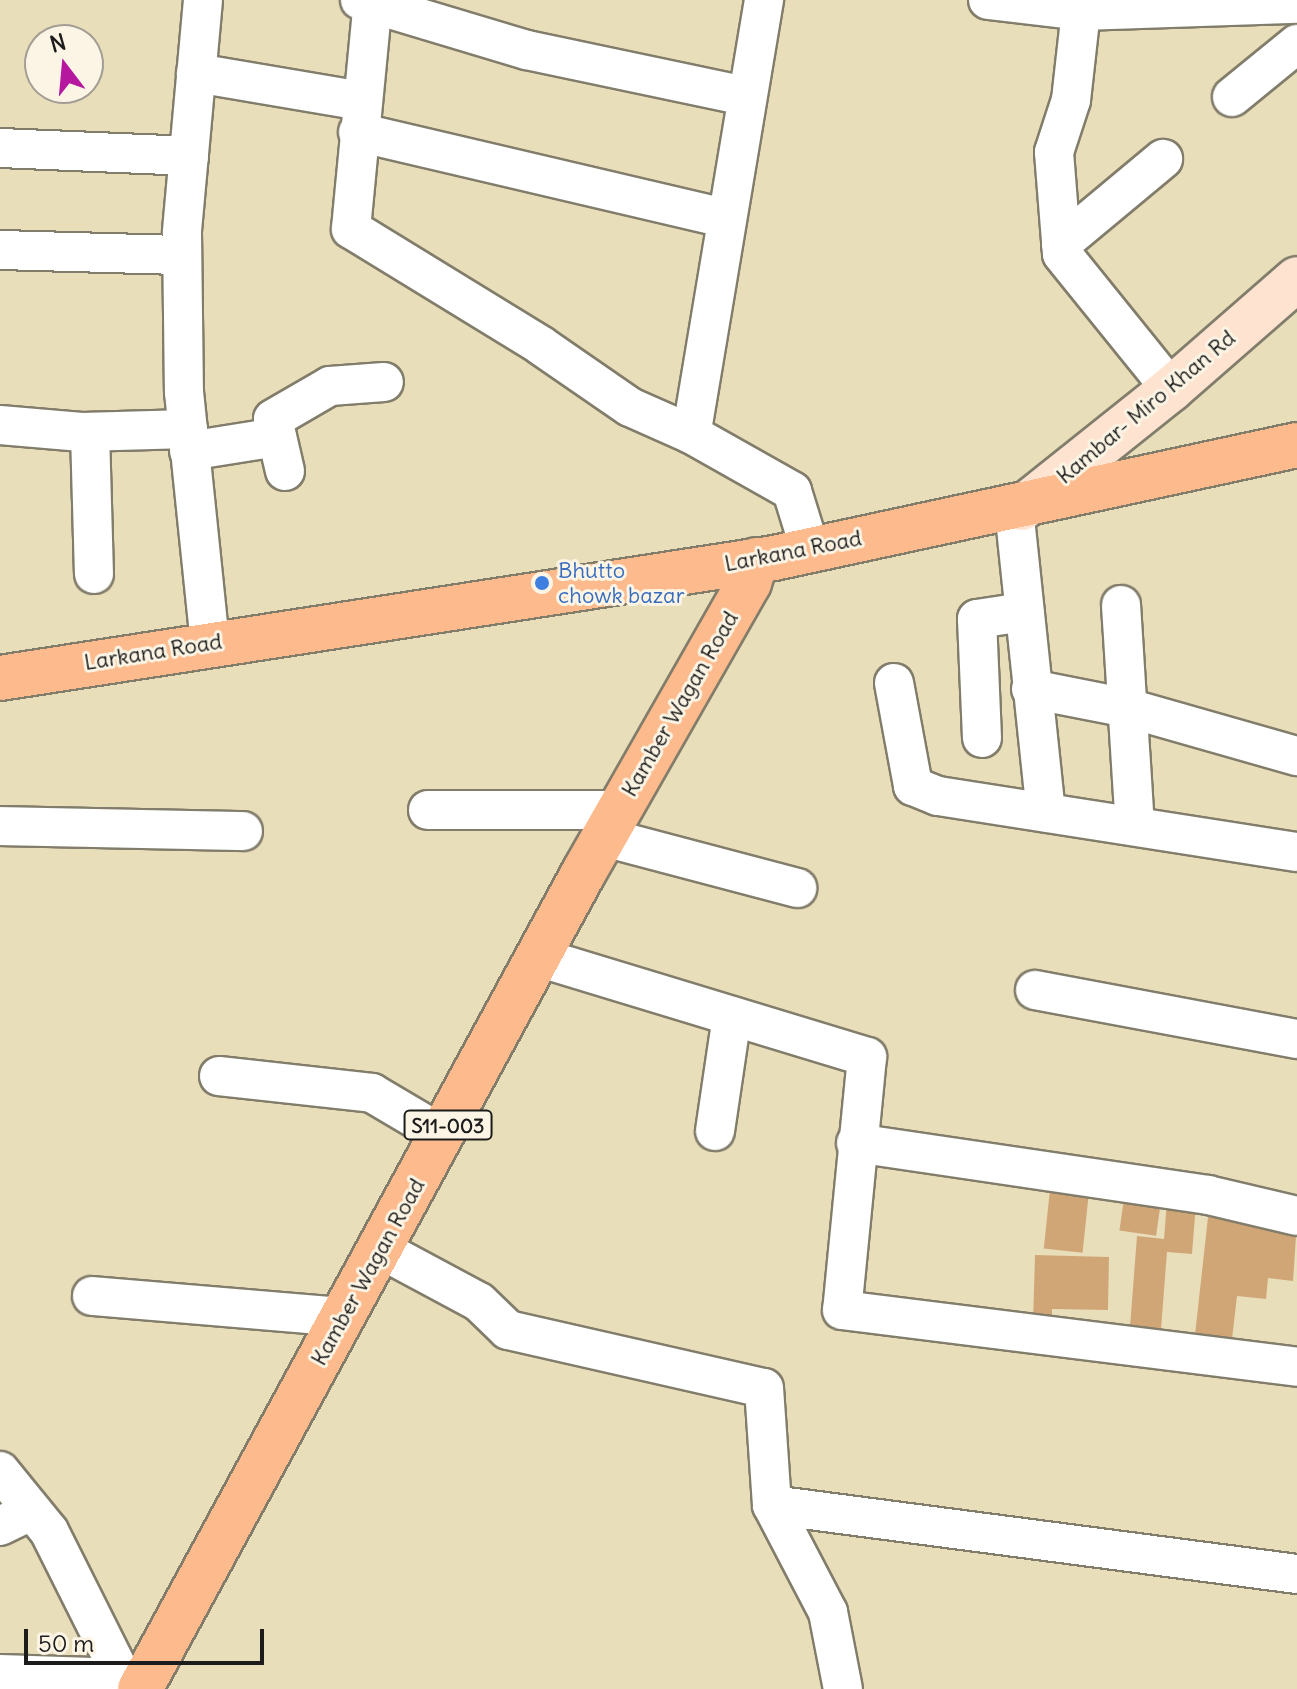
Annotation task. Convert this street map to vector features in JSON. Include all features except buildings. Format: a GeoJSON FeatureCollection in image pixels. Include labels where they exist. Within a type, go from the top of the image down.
{"type":"FeatureCollection","features":[{"type":"Feature","properties":{"kind":"main road","name":"Kambar- Miro Khan Rd"},"geometry":{"type":"LineString","coordinates":[[1013,521],[1297,279]]}},
{"type":"Feature","properties":{"kind":"main road","name":"Larkana Road"},"geometry":{"type":"LineString","coordinates":[[0,678],[210,643],[752,572],[810,549],[1013,521],[1297,445]]}},
{"type":"Feature","properties":{"kind":"main road","name":"Larkana Road"},"geometry":{"type":"LineString","coordinates":[[0,701],[752,572],[1297,470]]}},
{"type":"Feature","properties":{"kind":"main road","name":"Kamber Wagan Road"},"geometry":{"type":"LineString","coordinates":[[131,1685],[382,1250],[538,957],[752,572]]}},
{"type":"Feature","properties":{"kind":"street"},"geometry":{"type":"LineString","coordinates":[[203,0],[182,255],[188,440],[210,643]]}},
{"type":"Feature","properties":{"kind":"street"},"geometry":{"type":"LineString","coordinates":[[691,434],[764,0]]}},
{"type":"Feature","properties":{"kind":"street"},"geometry":{"type":"LineString","coordinates":[[988,0],[1081,11],[1164,3],[1297,4]]}},
{"type":"Feature","properties":{"kind":"street"},"geometry":{"type":"LineString","coordinates":[[746,96],[527,50],[368,1],[351,229],[540,345],[630,407],[691,434],[792,491],[810,549]]}},
{"type":"Feature","properties":{"kind":"street"},"geometry":{"type":"LineString","coordinates":[[1081,11],[1071,100],[1054,152],[1062,254],[1171,389]]}},
{"type":"Feature","properties":{"kind":"street"},"geometry":{"type":"LineString","coordinates":[[1232,97],[1297,44]]}},
{"type":"Feature","properties":{"kind":"street"},"geometry":{"type":"LineString","coordinates":[[196,73],[725,218]]}},
{"type":"Feature","properties":{"kind":"street"},"geometry":{"type":"LineString","coordinates":[[0,148],[189,156]]}},
{"type":"Feature","properties":{"kind":"street"},"geometry":{"type":"LineString","coordinates":[[1061,244],[1163,159]]}},
{"type":"Feature","properties":{"kind":"street"},"geometry":{"type":"LineString","coordinates":[[0,250],[182,255]]}},
{"type":"Feature","properties":{"kind":"street"},"geometry":{"type":"LineString","coordinates":[[0,425],[188,440],[281,454],[273,419],[330,386],[384,382]]}},
{"type":"Feature","properties":{"kind":"street"},"geometry":{"type":"LineString","coordinates":[[90,432],[94,574]]}},
{"type":"Feature","properties":{"kind":"street"},"geometry":{"type":"LineString","coordinates":[[1013,521],[1046,812]]}},
{"type":"Feature","properties":{"kind":"street"},"geometry":{"type":"LineString","coordinates":[[1121,605],[1135,826]]}},
{"type":"Feature","properties":{"kind":"street"},"geometry":{"type":"LineString","coordinates":[[982,738],[977,619],[1024,612]]}},
{"type":"Feature","properties":{"kind":"street"},"geometry":{"type":"LineString","coordinates":[[894,683],[913,786],[938,796],[1297,852]]}},
{"type":"Feature","properties":{"kind":"street"},"geometry":{"type":"LineString","coordinates":[[1031,689],[1128,708],[1297,756]]}},
{"type":"Feature","properties":{"kind":"street"},"geometry":{"type":"LineString","coordinates":[[428,810],[612,824],[797,888]]}},
{"type":"Feature","properties":{"kind":"street"},"geometry":{"type":"LineString","coordinates":[[0,826],[243,831]]}},
{"type":"Feature","properties":{"kind":"street"},"geometry":{"type":"LineString","coordinates":[[538,957],[867,1057],[856,1143],[842,1310],[1297,1367]]}},
{"type":"Feature","properties":{"kind":"street"},"geometry":{"type":"LineString","coordinates":[[1035,990],[1297,1039]]}},
{"type":"Feature","properties":{"kind":"street"},"geometry":{"type":"LineString","coordinates":[[715,1131],[732,1016]]}},
{"type":"Feature","properties":{"kind":"street"},"geometry":{"type":"LineString","coordinates":[[219,1076],[372,1093],[443,1135]]}},
{"type":"Feature","properties":{"kind":"street"},"geometry":{"type":"LineString","coordinates":[[856,1143],[1208,1195],[1297,1216]]}},
{"type":"Feature","properties":{"kind":"street"},"geometry":{"type":"LineString","coordinates":[[382,1250],[479,1302],[508,1330],[764,1388],[772,1505],[828,1612],[843,1689]]}},
{"type":"Feature","properties":{"kind":"street"},"geometry":{"type":"LineString","coordinates":[[92,1296],[343,1317]]}},
{"type":"Feature","properties":{"kind":"street"},"geometry":{"type":"LineString","coordinates":[[0,1471],[15,1518],[49,1531],[131,1685]]}},
{"type":"Feature","properties":{"kind":"street"},"geometry":{"type":"LineString","coordinates":[[772,1505],[1297,1574]]}},
{"type":"Feature","properties":{"kind":"street"},"geometry":{"type":"LineString","coordinates":[[0,1674],[131,1685]]}},
{"type":"Feature","properties":{"kind":"place","name":"Bhutto chowk bazar"},"geometry":{"type":"Point","coordinates":[542,583]}}]}
